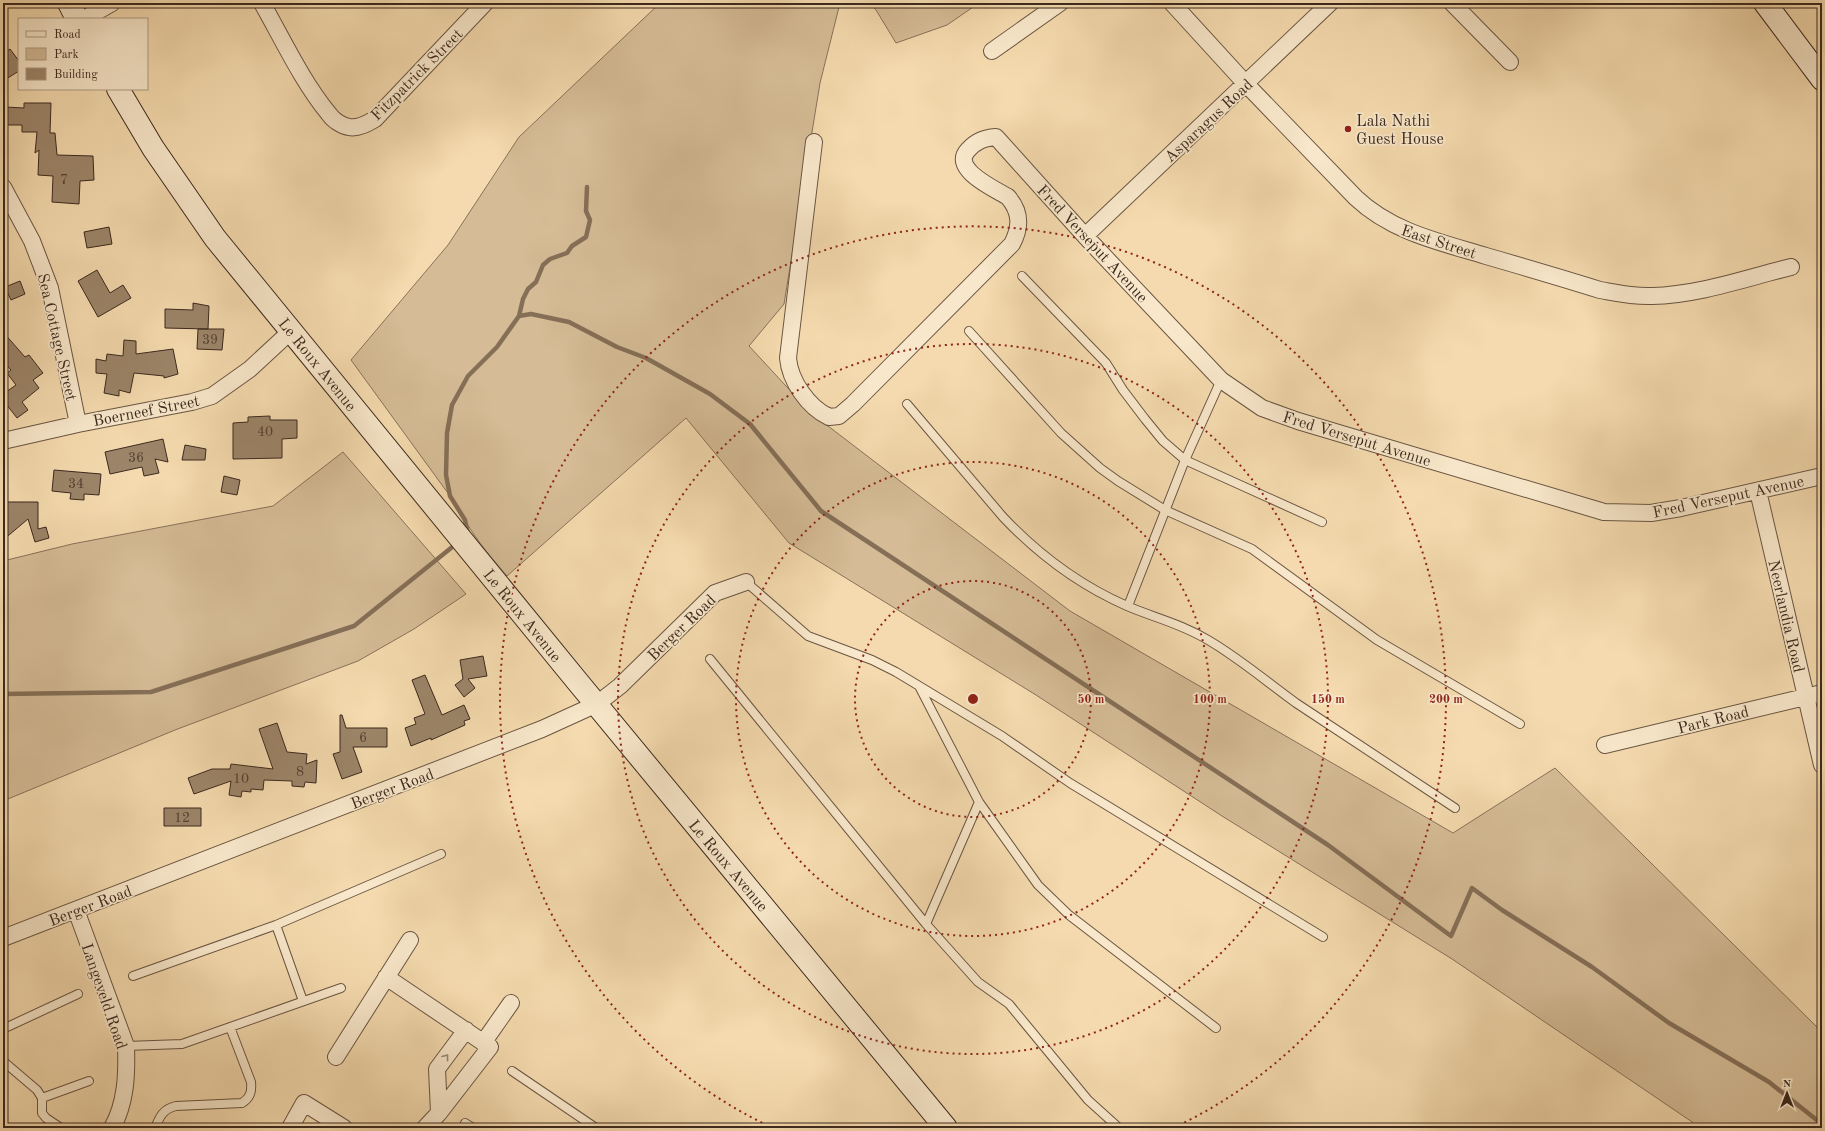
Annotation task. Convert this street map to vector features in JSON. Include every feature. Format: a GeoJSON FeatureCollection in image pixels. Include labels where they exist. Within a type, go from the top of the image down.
{"type":"FeatureCollection","features":[{"type":"Feature","properties":{"kind":"main road"},"geometry":{"type":"LineString","coordinates":[[69,3],[76,18]]}},
{"type":"Feature","properties":{"kind":"main road"},"geometry":{"type":"LineString","coordinates":[[1765,3],[1822,79]]}},
{"type":"Feature","properties":{"kind":"main road","name":"Le Roux Avenue"},"geometry":{"type":"LineString","coordinates":[[119,90],[153,148],[215,238],[946,1128]]}},
{"type":"Feature","properties":{"kind":"street"},"geometry":{"type":"LineString","coordinates":[[86,18],[112,3]]}},
{"type":"Feature","properties":{"kind":"street","name":"Fitzpatrick Street"},"geometry":{"type":"LineString","coordinates":[[262,3],[312,90],[329,116],[350,128],[364,125],[375,119],[485,3]]}},
{"type":"Feature","properties":{"kind":"street"},"geometry":{"type":"LineString","coordinates":[[992,51],[1060,3]]}},
{"type":"Feature","properties":{"kind":"street","name":"East Street"},"geometry":{"type":"LineString","coordinates":[[1172,3],[1246,84],[1368,209],[1396,227],[1428,239],[1600,290],[1625,294],[1652,296],[1689,292],[1791,267]]}},
{"type":"Feature","properties":{"kind":"street","name":"Asparagus Road"},"geometry":{"type":"LineString","coordinates":[[1085,236],[1330,3]]}},
{"type":"Feature","properties":{"kind":"street"},"geometry":{"type":"LineString","coordinates":[[1452,3],[1510,62]]}},
{"type":"Feature","properties":{"kind":"street","name":"Fred Verseput Avenue"},"geometry":{"type":"LineString","coordinates":[[814,142],[788,358],[789,372],[800,390],[820,412],[832,418],[839,416],[853,404],[1012,244],[1020,222],[1013,202],[1008,197],[972,174],[964,163],[965,152],[972,146],[981,140],[996,137],[1085,236],[1221,380],[1262,408],[1298,421],[1604,512],[1651,513],[1681,508],[1822,476]]}},
{"type":"Feature","properties":{"kind":"street","name":"Sea Cottage Street"},"geometry":{"type":"LineString","coordinates":[[3,187],[32,241],[50,288],[78,424]]}},
{"type":"Feature","properties":{"kind":"street","name":"Boerneef Street"},"geometry":{"type":"LineString","coordinates":[[3,440],[192,402],[212,396],[250,369],[291,331]]}},
{"type":"Feature","properties":{"kind":"street","name":"Neerlandia Road"},"geometry":{"type":"LineString","coordinates":[[1758,491],[1822,765]]}},
{"type":"Feature","properties":{"kind":"street","name":"Berger Road"},"geometry":{"type":"LineString","coordinates":[[3,938],[542,729],[597,704],[620,686],[715,593],[746,582]]}},
{"type":"Feature","properties":{"kind":"street","name":"Park Road"},"geometry":{"type":"LineString","coordinates":[[1605,745],[1822,693]]}},
{"type":"Feature","properties":{"kind":"street","name":"Langeveld Road"},"geometry":{"type":"LineString","coordinates":[[76,910],[126,1046],[127,1068],[124,1093],[120,1113],[112,1128]]}},
{"type":"Feature","properties":{"kind":"street"},"geometry":{"type":"LineString","coordinates":[[336,1056],[410,940]]}},
{"type":"Feature","properties":{"kind":"street"},"geometry":{"type":"LineString","coordinates":[[386,977],[487,1045]]}},
{"type":"Feature","properties":{"kind":"street"},"geometry":{"type":"LineString","coordinates":[[425,1128],[439,1113],[487,1045],[511,1003]]}},
{"type":"Feature","properties":{"kind":"street"},"geometry":{"type":"LineString","coordinates":[[439,1113],[436,1083],[437,1069],[466,1030]]}},
{"type":"Feature","properties":{"kind":"street"},"geometry":{"type":"LineString","coordinates":[[290,1128],[304,1103],[344,1128]]}},
{"type":"Feature","properties":{"kind":"lane"},"geometry":{"type":"LineString","coordinates":[[1022,276],[1106,364],[1123,390],[1163,441],[1185,460],[1322,522]]}},
{"type":"Feature","properties":{"kind":"lane"},"geometry":{"type":"LineString","coordinates":[[969,332],[1061,433],[1106,472],[1165,510],[1252,549],[1377,640],[1520,724]]}},
{"type":"Feature","properties":{"kind":"lane"},"geometry":{"type":"LineString","coordinates":[[1128,606],[1185,460],[1221,380]]}},
{"type":"Feature","properties":{"kind":"lane"},"geometry":{"type":"LineString","coordinates":[[907,404],[1019,534],[1072,578],[1128,606],[1180,625],[1210,641],[1296,702],[1454,808]]}},
{"type":"Feature","properties":{"kind":"lane"},"geometry":{"type":"LineString","coordinates":[[746,582],[808,636],[872,660],[919,687],[1002,736],[1070,783],[1324,937]]}},
{"type":"Feature","properties":{"kind":"lane"},"geometry":{"type":"LineString","coordinates":[[710,659],[926,924],[978,982],[1009,1004],[1088,1100],[1120,1128]]}},
{"type":"Feature","properties":{"kind":"lane"},"geometry":{"type":"LineString","coordinates":[[919,687],[979,802],[1038,885],[1068,915],[1216,1028]]}},
{"type":"Feature","properties":{"kind":"lane"},"geometry":{"type":"LineString","coordinates":[[926,924],[979,802]]}},
{"type":"Feature","properties":{"kind":"lane"},"geometry":{"type":"LineString","coordinates":[[133,976],[276,925],[441,854]]}},
{"type":"Feature","properties":{"kind":"lane"},"geometry":{"type":"LineString","coordinates":[[276,925],[303,1001]]}},
{"type":"Feature","properties":{"kind":"lane"},"geometry":{"type":"LineString","coordinates":[[126,1046],[182,1044],[341,988]]}},
{"type":"Feature","properties":{"kind":"lane"},"geometry":{"type":"LineString","coordinates":[[3,1029],[78,994]]}},
{"type":"Feature","properties":{"kind":"lane"},"geometry":{"type":"LineString","coordinates":[[155,1128],[166,1108],[176,1106],[242,1104],[248,1099],[252,1090],[251,1082],[230,1027]]}},
{"type":"Feature","properties":{"kind":"lane"},"geometry":{"type":"LineString","coordinates":[[3,1061],[37,1090],[42,1098],[42,1113],[46,1118],[61,1128]]}},
{"type":"Feature","properties":{"kind":"lane"},"geometry":{"type":"LineString","coordinates":[[512,1071],[596,1128]]}},
{"type":"Feature","properties":{"kind":"lane"},"geometry":{"type":"LineString","coordinates":[[42,1098],[89,1081]]}},
{"type":"Feature","properties":{"kind":"lane"},"geometry":{"type":"LineString","coordinates":[[465,1123],[473,1128]]}},
{"type":"Feature","properties":{"kind":"green space"},"geometry":{"type":"Polygon","coordinates":[[[660,3],[840,3],[820,83],[784,304],[749,346],[811,413],[1070,611],[1453,833],[1555,768],[1822,1032],[1822,1128],[1701,1128],[1452,959],[1222,816],[1036,695],[789,543],[686,418],[507,576],[480,543],[468,526],[458,507],[351,360],[448,245],[519,137],[660,3]]]}},
{"type":"Feature","properties":{"kind":"green space"},"geometry":{"type":"Polygon","coordinates":[[[869,3],[979,3],[947,25],[896,43],[876,10],[869,3]]]}},
{"type":"Feature","properties":{"kind":"green space"},"geometry":{"type":"Polygon","coordinates":[[[343,452],[466,594],[414,629],[358,661],[175,730],[3,801],[3,561],[72,544],[273,506],[343,452]]]}},
{"type":"Feature","properties":{"kind":"building"},"geometry":{"type":"Polygon","coordinates":[[[10,49],[18,60],[18,72],[6,79],[6,74],[3,76],[3,54],[10,49]]]}},
{"type":"Feature","properties":{"kind":"building"},"geometry":{"type":"Polygon","coordinates":[[[24,103],[51,103],[50,133],[55,133],[57,155],[93,156],[94,180],[80,181],[79,204],[52,202],[53,176],[38,175],[39,150],[35,153],[37,132],[22,132],[22,125],[4,125],[5,107],[24,108],[24,103]]]}},
{"type":"Feature","properties":{"kind":"building"},"geometry":{"type":"Polygon","coordinates":[[[109,227],[112,244],[87,248],[84,232],[109,227]]]}},
{"type":"Feature","properties":{"kind":"building"},"geometry":{"type":"Polygon","coordinates":[[[97,270],[110,293],[123,285],[131,298],[98,317],[78,281],[97,270]]]}},
{"type":"Feature","properties":{"kind":"building"},"geometry":{"type":"Polygon","coordinates":[[[20,281],[25,294],[11,300],[5,287],[20,281]]]}},
{"type":"Feature","properties":{"kind":"building"},"geometry":{"type":"Polygon","coordinates":[[[193,303],[209,306],[208,329],[165,328],[165,309],[193,310],[193,303]]]}},
{"type":"Feature","properties":{"kind":"building"},"geometry":{"type":"Polygon","coordinates":[[[198,329],[224,329],[222,350],[197,349],[198,329]]]}},
{"type":"Feature","properties":{"kind":"building"},"geometry":{"type":"Polygon","coordinates":[[[3,332],[25,357],[29,355],[43,373],[33,380],[39,388],[22,402],[28,410],[17,418],[3,400],[3,394],[16,385],[7,373],[11,370],[3,361],[3,332]]]}},
{"type":"Feature","properties":{"kind":"building"},"geometry":{"type":"Polygon","coordinates":[[[124,340],[136,341],[136,354],[173,349],[178,374],[164,378],[164,376],[134,373],[130,393],[119,390],[119,396],[104,393],[107,374],[96,373],[96,359],[106,361],[107,354],[123,356],[124,340]]]}},
{"type":"Feature","properties":{"kind":"building"},"geometry":{"type":"Polygon","coordinates":[[[270,416],[270,420],[297,420],[297,438],[282,439],[282,458],[233,459],[233,423],[248,422],[248,417],[270,416]]]}},
{"type":"Feature","properties":{"kind":"building"},"geometry":{"type":"Polygon","coordinates":[[[163,439],[168,462],[155,459],[159,473],[144,476],[142,467],[110,474],[105,452],[163,439]]]}},
{"type":"Feature","properties":{"kind":"building"},"geometry":{"type":"Polygon","coordinates":[[[185,445],[206,449],[205,460],[182,460],[185,445]]]}},
{"type":"Feature","properties":{"kind":"building"},"geometry":{"type":"Polygon","coordinates":[[[54,470],[101,474],[99,495],[84,494],[84,500],[70,499],[71,493],[52,491],[54,470]]]}},
{"type":"Feature","properties":{"kind":"building"},"geometry":{"type":"Polygon","coordinates":[[[224,476],[240,480],[237,495],[221,492],[224,476]]]}},
{"type":"Feature","properties":{"kind":"building"},"geometry":{"type":"Polygon","coordinates":[[[3,502],[38,502],[38,529],[46,527],[49,538],[35,542],[28,519],[3,540],[3,502]]]}},
{"type":"Feature","properties":{"kind":"building"},"geometry":{"type":"Polygon","coordinates":[[[483,656],[487,676],[468,679],[475,688],[464,697],[455,685],[463,679],[460,660],[483,656]]]}},
{"type":"Feature","properties":{"kind":"building"},"geometry":{"type":"Polygon","coordinates":[[[425,675],[442,715],[464,705],[470,719],[464,721],[465,725],[431,740],[431,738],[411,746],[405,728],[416,724],[414,718],[425,714],[412,680],[425,675]]]}},
{"type":"Feature","properties":{"kind":"building"},"geometry":{"type":"Polygon","coordinates":[[[340,715],[342,715],[346,728],[387,728],[387,747],[353,747],[362,772],[342,779],[333,754],[340,752],[340,715]]]}},
{"type":"Feature","properties":{"kind":"building"},"geometry":{"type":"Polygon","coordinates":[[[277,723],[287,752],[307,754],[306,764],[317,760],[316,783],[305,782],[304,787],[292,786],[292,781],[264,780],[263,790],[251,789],[251,792],[242,791],[241,797],[229,795],[231,781],[194,794],[188,778],[212,769],[230,769],[231,764],[273,769],[259,729],[277,723]]]}},
{"type":"Feature","properties":{"kind":"building"},"geometry":{"type":"Polygon","coordinates":[[[164,808],[201,808],[201,826],[164,826],[164,808]]]}},
{"type":"Feature","properties":{"kind":"waterway"},"geometry":{"type":"LineString","coordinates":[[519,316],[523,299],[528,289],[536,282],[543,265],[550,259],[567,253],[572,246],[586,237],[590,220],[586,211],[587,187]]}},
{"type":"Feature","properties":{"kind":"waterway"},"geometry":{"type":"LineString","coordinates":[[468,534],[465,520],[450,496],[446,475],[447,433],[452,405],[468,376],[497,347],[519,316],[531,314],[569,322],[617,347],[646,358],[710,394],[750,424],[821,511],[1328,845],[1451,936],[1472,888],[1502,910],[1592,967],[1669,1023],[1769,1082],[1818,1121]]}},
{"type":"Feature","properties":{"kind":"waterway"},"geometry":{"type":"LineString","coordinates":[[3,694],[151,692],[354,626],[456,544]]}},
{"type":"Feature","properties":{"kind":"place","name":"Lala Nathi Guest House"},"geometry":{"type":"Point","coordinates":[1348,129]}}]}
